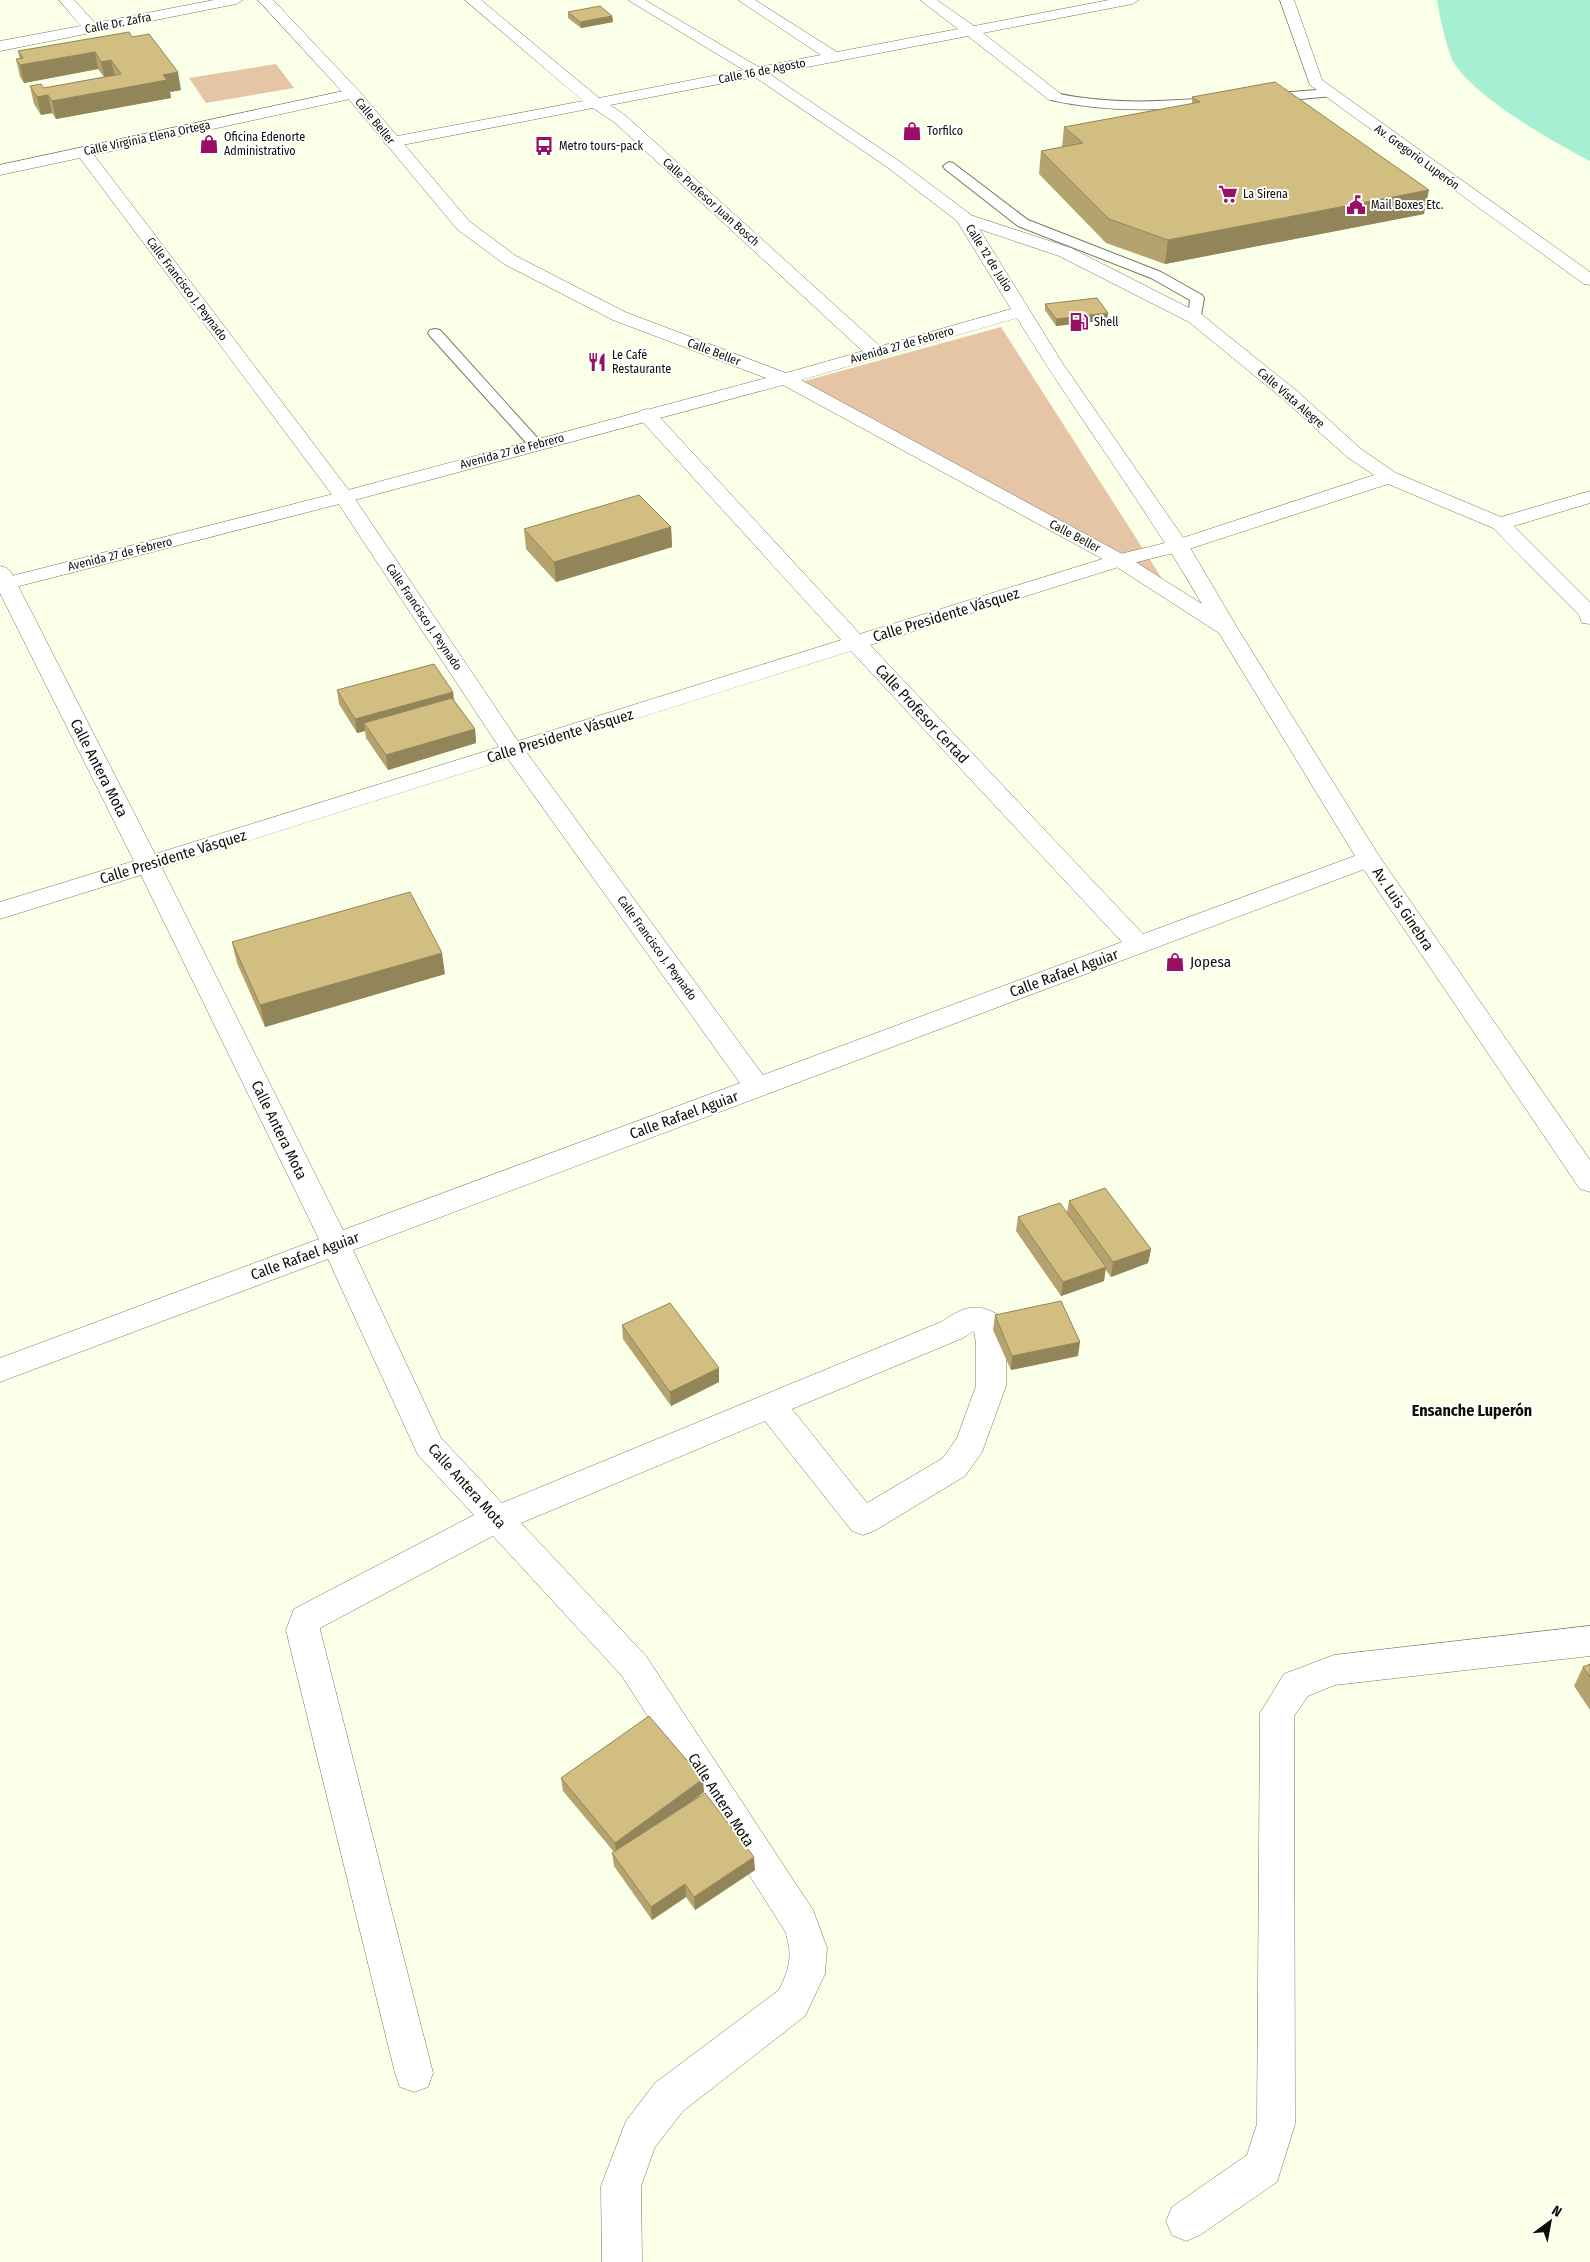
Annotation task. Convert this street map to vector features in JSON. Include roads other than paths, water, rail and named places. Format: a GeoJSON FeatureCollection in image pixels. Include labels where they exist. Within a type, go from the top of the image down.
{"type":"FeatureCollection","features":[{"type":"Feature","properties":{"kind":"street"},"geometry":{"type":"LineString","coordinates":[[66,0],[91,28]]}},
{"type":"Feature","properties":{"kind":"street","name":"Calle Dr. Zafra"},"geometry":{"type":"LineString","coordinates":[[0,46],[236,0]]}},
{"type":"Feature","properties":{"kind":"street","name":"Calle Beller"},"geometry":{"type":"LineString","coordinates":[[265,0],[353,94],[463,225],[510,260],[618,316],[784,379],[1119,560],[1227,629]]}},
{"type":"Feature","properties":{"kind":"street","name":"Calle Profesor Juan Bosch"},"geometry":{"type":"LineString","coordinates":[[472,0],[596,103],[620,119],[875,352]]}},
{"type":"Feature","properties":{"kind":"street","name":"Calle 12 de Julio"},"geometry":{"type":"LineString","coordinates":[[635,0],[757,72],[893,164],[964,218],[1052,361],[1180,546],[1227,629]]}},
{"type":"Feature","properties":{"kind":"street"},"geometry":{"type":"LineString","coordinates":[[745,0],[834,57]]}},
{"type":"Feature","properties":{"kind":"street"},"geometry":{"type":"LineString","coordinates":[[927,0],[971,31],[1056,97]]}},
{"type":"Feature","properties":{"kind":"street","name":"Calle 16 de Agosto"},"geometry":{"type":"LineString","coordinates":[[392,142],[1132,0]]}},
{"type":"Feature","properties":{"kind":"street","name":"Av. Gregorio Luperón"},"geometry":{"type":"LineString","coordinates":[[1287,0],[1315,82],[1590,280]]}},
{"type":"Feature","properties":{"kind":"street","name":"Calle Virginia Elena Ortega"},"geometry":{"type":"LineString","coordinates":[[0,170],[353,94]]}},
{"type":"Feature","properties":{"kind":"street","name":"Calle Francisco J. Peynado"},"geometry":{"type":"LineString","coordinates":[[84,152],[344,497],[513,750],[757,1087]]}},
{"type":"Feature","properties":{"kind":"street","name":"Calle Vista Alegre"},"geometry":{"type":"LineString","coordinates":[[964,218],[1065,252],[1195,318],[1290,396],[1354,453],[1389,477],[1500,524],[1590,615]]}},
{"type":"Feature","properties":{"kind":"street","name":"Avenida 27 de Febrero"},"geometry":{"type":"LineString","coordinates":[[2,580],[344,497],[784,379],[1022,311]]}},
{"type":"Feature","properties":{"kind":"street","name":"Calle Profesor Certad"},"geometry":{"type":"LineString","coordinates":[[647,415],[856,643],[1139,945]]}},
{"type":"Feature","properties":{"kind":"street"},"geometry":{"type":"LineString","coordinates":[[1180,546],[1389,477]]}},
{"type":"Feature","properties":{"kind":"street"},"geometry":{"type":"LineString","coordinates":[[1500,524],[1590,497]]}},
{"type":"Feature","properties":{"kind":"street","name":"Calle Presidente Vásquez"},"geometry":{"type":"LineString","coordinates":[[0,911],[1119,560],[1180,546]]}},
{"type":"Feature","properties":{"kind":"street","name":"Calle Antera Mota"},"geometry":{"type":"LineString","coordinates":[[2,580],[148,865],[336,1245],[429,1446],[634,1666],[800,1922],[809,1948],[806,1974],[792,2003],[669,2097],[640,2135],[621,2186],[622,2262]]}},
{"type":"Feature","properties":{"kind":"street","name":"Av. Luis Ginebra"},"geometry":{"type":"LineString","coordinates":[[1227,629],[1368,859],[1590,1182]]}},
{"type":"Feature","properties":{"kind":"street","name":"Calle Rafael Aguiar"},"geometry":{"type":"LineString","coordinates":[[0,1370],[1368,859]]}},
{"type":"Feature","properties":{"kind":"street"},"geometry":{"type":"LineString","coordinates":[[414,2073],[303,1630],[306,1619],[316,1612],[496,1519],[771,1404],[952,1330],[973,1318],[980,1317],[987,1322],[991,1343],[991,1386],[971,1443],[954,1468],[863,1522],[771,1404]]}},
{"type":"Feature","properties":{"kind":"street"},"geometry":{"type":"LineString","coordinates":[[1186,2221],[1263,2168],[1276,2124],[1277,1714],[1296,1685],[1334,1670],[1590,1641]]}},
{"type":"Feature","properties":{"kind":"lane"},"geometry":{"type":"LineString","coordinates":[[1253,99],[1329,93]]}},
{"type":"Feature","properties":{"kind":"lane"},"geometry":{"type":"LineString","coordinates":[[1056,97],[1084,104],[1147,107],[1234,100]]}},
{"type":"Feature","properties":{"kind":"lane"},"geometry":{"type":"LineString","coordinates":[[949,166],[1023,223],[1156,275],[1197,298],[1195,318]]}},
{"type":"Feature","properties":{"kind":"lane"},"geometry":{"type":"LineString","coordinates":[[436,333],[536,445]]}},
{"type":"Feature","properties":{"kind":"place","name":"Torfilco"},"geometry":{"type":"Point","coordinates":[912,131]}},
{"type":"Feature","properties":{"kind":"place","name":"Oficina Edenorte Administrativo"},"geometry":{"type":"Point","coordinates":[209,144]}},
{"type":"Feature","properties":{"kind":"place","name":"Metro tours-pack"},"geometry":{"type":"Point","coordinates":[544,146]}},
{"type":"Feature","properties":{"kind":"place","name":"La Sirena"},"geometry":{"type":"Point","coordinates":[1228,194]}},
{"type":"Feature","properties":{"kind":"place","name":"Mail Boxes Etc."},"geometry":{"type":"Point","coordinates":[1356,205]}},
{"type":"Feature","properties":{"kind":"place","name":"Shell"},"geometry":{"type":"Point","coordinates":[1079,322]}},
{"type":"Feature","properties":{"kind":"place","name":"Le Café Restaurante"},"geometry":{"type":"Point","coordinates":[597,362]}},
{"type":"Feature","properties":{"kind":"place","name":"Jopesa"},"geometry":{"type":"Point","coordinates":[1175,962]}},
{"type":"Feature","properties":{"kind":"district","name":"Ensanche Luperón"},"geometry":{"type":"Point","coordinates":[1472,1410]}}]}
